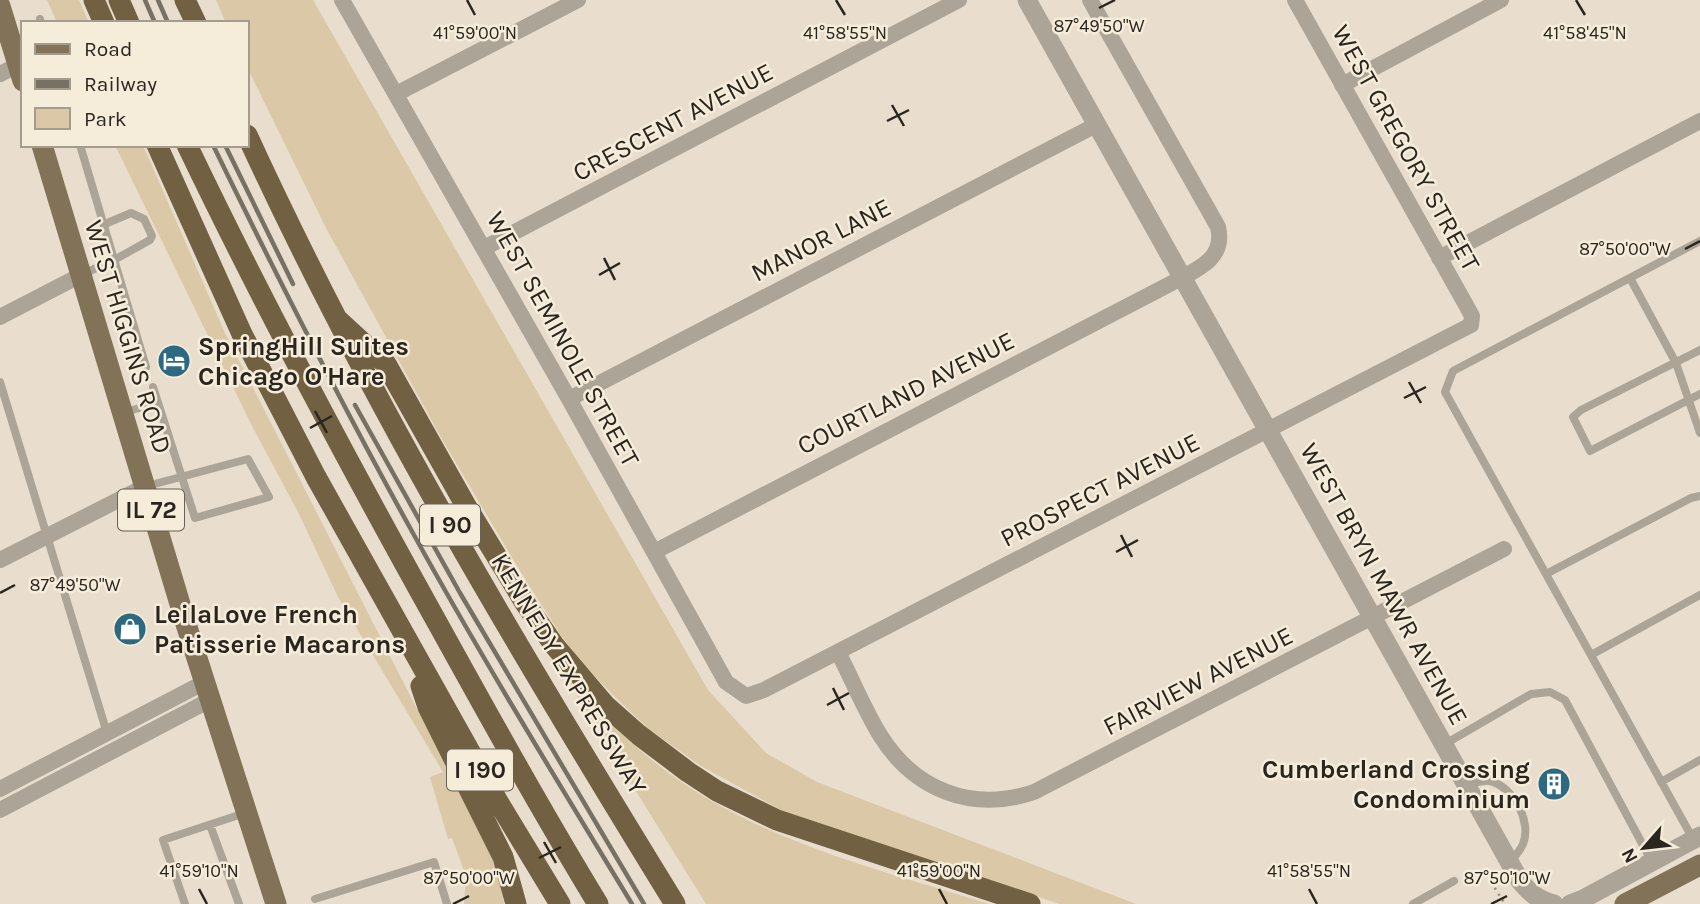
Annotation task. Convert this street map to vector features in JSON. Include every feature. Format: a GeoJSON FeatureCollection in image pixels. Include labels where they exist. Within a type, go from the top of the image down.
{"type":"FeatureCollection","features":[{"type":"Feature","properties":{"kind":"highway"},"geometry":{"type":"LineString","coordinates":[[94,0],[103,21]]}},
{"type":"Feature","properties":{"kind":"highway"},"geometry":{"type":"LineString","coordinates":[[119,0],[128,21]]}},
{"type":"Feature","properties":{"kind":"highway"},"geometry":{"type":"LineString","coordinates":[[185,0],[194,21]]}},
{"type":"Feature","properties":{"kind":"highway","name":"KENNEDY EXPRESSWAY"},"geometry":{"type":"LineString","coordinates":[[248,137],[337,319],[452,529],[554,707],[675,904]]}},
{"type":"Feature","properties":{"kind":"highway","name":"I 190"},"geometry":{"type":"LineString","coordinates":[[158,147],[242,334],[316,477],[497,800],[560,904]]}},
{"type":"Feature","properties":{"kind":"highway","name":"I 90"},"geometry":{"type":"LineString","coordinates":[[188,147],[265,306],[325,420],[598,904]]}},
{"type":"Feature","properties":{"kind":"highway"},"geometry":{"type":"LineString","coordinates":[[337,319],[386,364],[472,517],[554,645],[605,705],[639,734],[688,772],[777,820],[1030,904]]}},
{"type":"Feature","properties":{"kind":"highway"},"geometry":{"type":"LineString","coordinates":[[404,635],[428,707],[503,857],[516,904]]}},
{"type":"Feature","properties":{"kind":"main road"},"geometry":{"type":"LineString","coordinates":[[0,6],[14,73]]}},
{"type":"Feature","properties":{"kind":"main road","name":"WEST HIGGINS ROAD"},"geometry":{"type":"LineString","coordinates":[[43,147],[272,902]]}},
{"type":"Feature","properties":{"kind":"main road"},"geometry":{"type":"LineString","coordinates":[[1625,904],[1700,865]]}},
{"type":"Feature","properties":{"kind":"street","name":"WEST SEMINOLE STREET"},"geometry":{"type":"LineString","coordinates":[[342,0],[726,682],[746,696]]}},
{"type":"Feature","properties":{"kind":"street"},"geometry":{"type":"LineString","coordinates":[[396,94],[578,0]]}},
{"type":"Feature","properties":{"kind":"street","name":"CRESCENT AVENUE"},"geometry":{"type":"LineString","coordinates":[[484,248],[959,0]]}},
{"type":"Feature","properties":{"kind":"street","name":"WEST BRYN MAWR AVENUE"},"geometry":{"type":"LineString","coordinates":[[1027,0],[1510,863],[1529,892],[1541,901],[1554,904]]}},
{"type":"Feature","properties":{"kind":"street"},"geometry":{"type":"LineString","coordinates":[[1090,0],[1218,227],[1221,238],[1214,255],[1206,263],[1181,277]]}},
{"type":"Feature","properties":{"kind":"street","name":"WEST GREGORY STREET"},"geometry":{"type":"LineString","coordinates":[[1295,0],[1469,312],[1472,322]]}},
{"type":"Feature","properties":{"kind":"street"},"geometry":{"type":"LineString","coordinates":[[1342,85],[1501,0]]}},
{"type":"Feature","properties":{"kind":"street"},"geometry":{"type":"LineString","coordinates":[[1439,258],[1700,121]]}},
{"type":"Feature","properties":{"kind":"street","name":"MANOR LANE"},"geometry":{"type":"LineString","coordinates":[[569,399],[1096,125]]}},
{"type":"Feature","properties":{"kind":"street"},"geometry":{"type":"LineString","coordinates":[[0,317],[81,275]]}},
{"type":"Feature","properties":{"kind":"street","name":"COURTLAND AVENUE"},"geometry":{"type":"LineString","coordinates":[[654,552],[1181,277]]}},
{"type":"Feature","properties":{"kind":"street","name":"PROSPECT AVENUE"},"geometry":{"type":"LineString","coordinates":[[746,696],[765,690],[1468,328],[1472,322]]}},
{"type":"Feature","properties":{"kind":"street"},"geometry":{"type":"LineString","coordinates":[[0,560],[144,487]]}},
{"type":"Feature","properties":{"kind":"street","name":"FAIRVIEW AVENUE"},"geometry":{"type":"LineString","coordinates":[[838,652],[878,733],[907,768],[928,784],[969,799],[1014,799],[1034,792],[1504,549]]}},
{"type":"Feature","properties":{"kind":"street"},"geometry":{"type":"LineString","coordinates":[[207,691],[7,807],[2,784],[107,733],[207,691]]}},
{"type":"Feature","properties":{"kind":"street"},"geometry":{"type":"LineString","coordinates":[[1570,904],[1696,837]]}},
{"type":"Feature","properties":{"kind":"lane"},"geometry":{"type":"LineString","coordinates":[[81,147],[146,367]]}},
{"type":"Feature","properties":{"kind":"lane"},"geometry":{"type":"LineString","coordinates":[[81,275],[114,260],[150,240],[152,236],[144,219],[131,213],[105,225]]}},
{"type":"Feature","properties":{"kind":"lane"},"geometry":{"type":"LineString","coordinates":[[1696,837],[1661,782],[1445,392],[1452,371],[1700,241]]}},
{"type":"Feature","properties":{"kind":"lane"},"geometry":{"type":"LineString","coordinates":[[1630,278],[1676,363],[1700,433]]}},
{"type":"Feature","properties":{"kind":"lane"},"geometry":{"type":"LineString","coordinates":[[1700,350],[1581,410],[1573,417],[1590,451],[1700,394]]}},
{"type":"Feature","properties":{"kind":"lane"},"geometry":{"type":"LineString","coordinates":[[0,382],[107,733]]}},
{"type":"Feature","properties":{"kind":"lane"},"geometry":{"type":"LineString","coordinates":[[144,487],[181,478],[247,459],[269,497],[195,518],[181,478],[153,387]]}},
{"type":"Feature","properties":{"kind":"lane"},"geometry":{"type":"LineString","coordinates":[[122,413],[158,403]]}},
{"type":"Feature","properties":{"kind":"lane"},"geometry":{"type":"LineString","coordinates":[[1546,575],[1691,498],[1700,496]]}},
{"type":"Feature","properties":{"kind":"lane"},"geometry":{"type":"LineString","coordinates":[[1591,655],[1700,595]]}},
{"type":"Feature","properties":{"kind":"lane"},"geometry":{"type":"LineString","coordinates":[[1444,745],[1531,694],[1550,692],[1565,700],[1652,862]]}},
{"type":"Feature","properties":{"kind":"lane"},"geometry":{"type":"LineString","coordinates":[[1661,782],[1700,761]]}},
{"type":"Feature","properties":{"kind":"lane"},"geometry":{"type":"LineString","coordinates":[[1466,784],[1489,781],[1506,790],[1518,804],[1526,825],[1523,845],[1510,863]]}},
{"type":"Feature","properties":{"kind":"lane"},"geometry":{"type":"LineString","coordinates":[[185,904],[163,840],[247,813]]}},
{"type":"Feature","properties":{"kind":"lane"},"geometry":{"type":"LineString","coordinates":[[210,825],[239,904]]}},
{"type":"Feature","properties":{"kind":"lane"},"geometry":{"type":"LineString","coordinates":[[315,899],[434,862],[447,904]]}},
{"type":"Feature","properties":{"kind":"lane"},"geometry":{"type":"LineString","coordinates":[[1413,904],[1454,881]]}},
{"type":"Feature","properties":{"kind":"path"},"geometry":{"type":"LineString","coordinates":[[1492,883],[1505,904]]}},
{"type":"Feature","properties":{"kind":"green space"},"geometry":{"type":"Polygon","coordinates":[[[47,0],[79,0],[88,21],[56,21],[47,0]]]}},
{"type":"Feature","properties":{"kind":"green space"},"geometry":{"type":"Polygon","coordinates":[[[216,0],[313,0],[708,690],[766,753],[817,782],[1136,904],[1060,904],[796,818],[701,766],[649,729],[616,698],[583,664],[560,634],[443,441],[326,228],[248,69],[248,21],[225,21],[216,0]]]}},
{"type":"Feature","properties":{"kind":"green space"},"geometry":{"type":"Polygon","coordinates":[[[116,147],[144,147],[225,333],[490,852],[504,904],[464,904],[466,876],[452,838],[448,839],[430,777],[443,772],[338,597],[299,514],[253,428],[116,147]]]}},
{"type":"Feature","properties":{"kind":"green space"},"geometry":{"type":"Polygon","coordinates":[[[562,672],[641,751],[706,798],[783,836],[824,852],[989,904],[706,904],[562,672]]]}},
{"type":"Feature","properties":{"kind":"railway"},"geometry":{"type":"LineString","coordinates":[[145,0],[154,21]]}},
{"type":"Feature","properties":{"kind":"railway"},"geometry":{"type":"LineString","coordinates":[[158,0],[167,21]]}},
{"type":"Feature","properties":{"kind":"railway"},"geometry":{"type":"LineString","coordinates":[[214,147],[311,342],[414,535],[494,675],[632,904]]}},
{"type":"Feature","properties":{"kind":"railway"},"geometry":{"type":"LineString","coordinates":[[226,147],[293,284]]}},
{"type":"Feature","properties":{"kind":"railway"},"geometry":{"type":"LineString","coordinates":[[355,405],[460,593],[644,904]]}},
{"type":"Feature","properties":{"kind":"place","name":"SpringHill Suites Chicago O'Hare"},"geometry":{"type":"Point","coordinates":[174,361]}},
{"type":"Feature","properties":{"kind":"place","name":"LeilaLove French Patisserie Macarons"},"geometry":{"type":"Point","coordinates":[130,629]}},
{"type":"Feature","properties":{"kind":"place","name":"Cumberland Crossing Condominium"},"geometry":{"type":"Point","coordinates":[1554,784]}}]}
